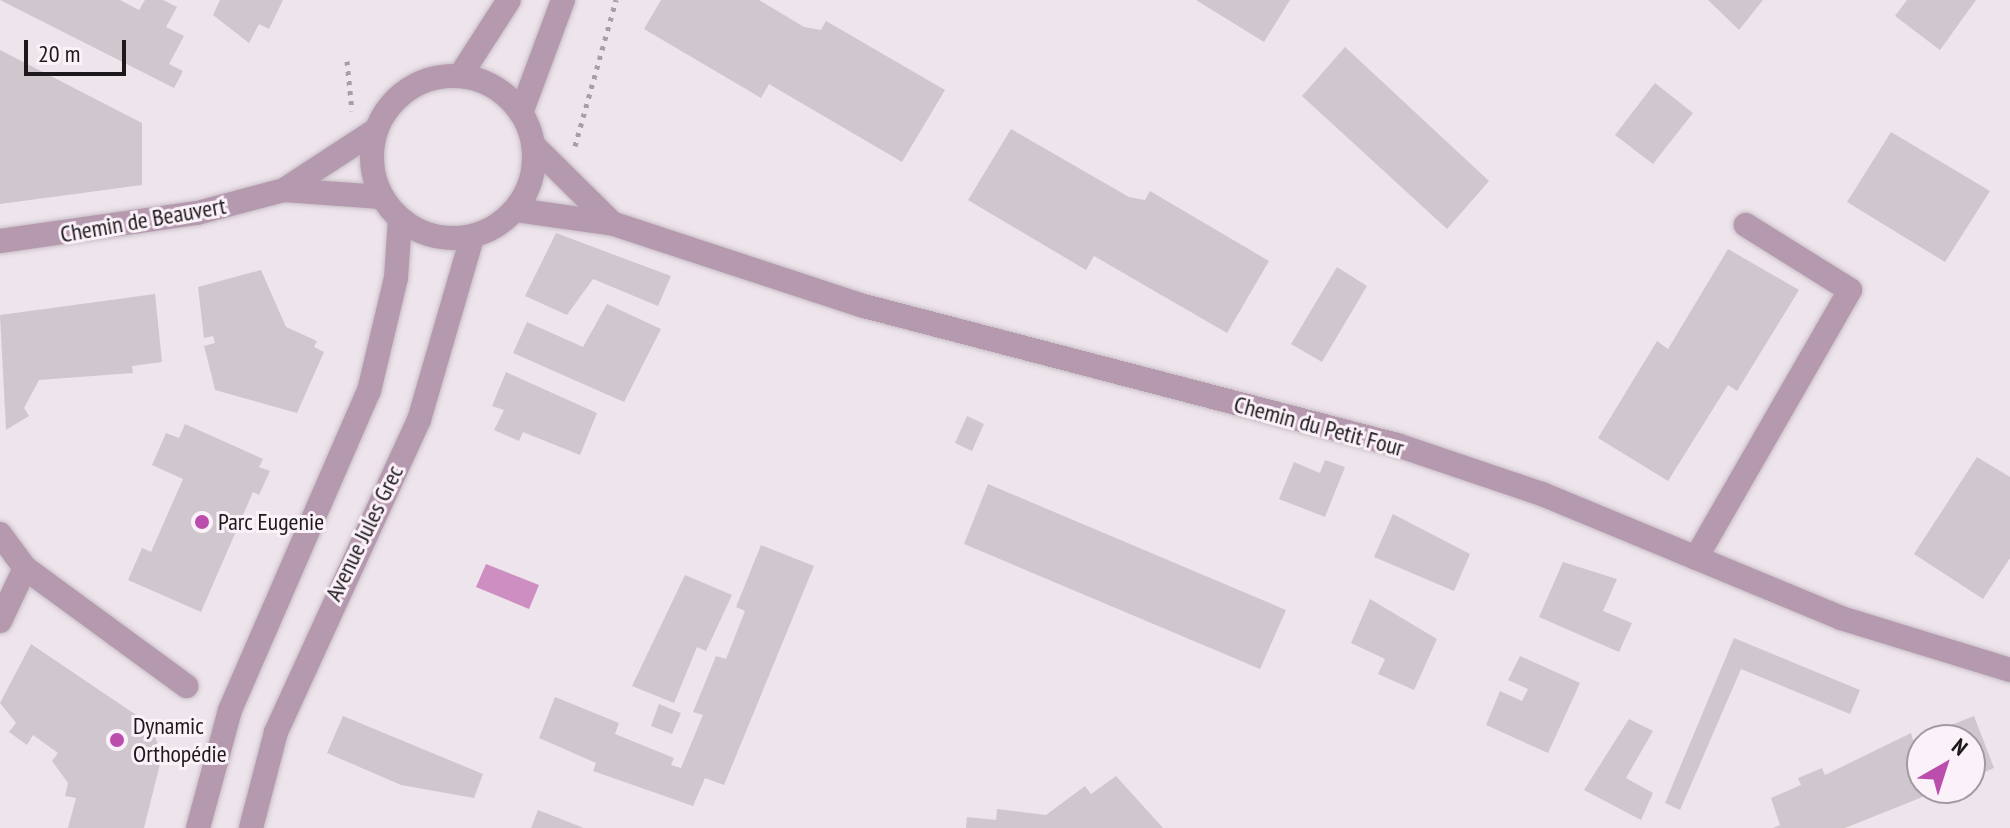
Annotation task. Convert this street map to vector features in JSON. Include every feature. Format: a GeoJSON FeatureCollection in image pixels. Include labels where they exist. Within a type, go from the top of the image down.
{"type":"FeatureCollection","features":[{"type":"Feature","properties":{"kind":"street"},"geometry":{"type":"LineString","coordinates":[[460,76],[509,0]]}},
{"type":"Feature","properties":{"kind":"street"},"geometry":{"type":"LineString","coordinates":[[521,113],[563,0]]}},
{"type":"Feature","properties":{"kind":"street"},"geometry":{"type":"LineString","coordinates":[[460,76],[494,88],[521,113],[533,145],[528,190],[516,210],[472,237],[421,233],[400,219],[381,197],[373,175],[376,130],[404,91],[460,76]]}},
{"type":"Feature","properties":{"kind":"street","name":"Chemin de Beauvert"},"geometry":{"type":"LineString","coordinates":[[0,241],[197,213],[284,190],[376,130]]}},
{"type":"Feature","properties":{"kind":"street","name":"Chemin du Petit Four"},"geometry":{"type":"LineString","coordinates":[[533,145],[614,224]]}},
{"type":"Feature","properties":{"kind":"street","name":"Chemin de Beauvert"},"geometry":{"type":"LineString","coordinates":[[284,190],[381,197]]}},
{"type":"Feature","properties":{"kind":"street","name":"Chemin du Petit Four"},"geometry":{"type":"LineString","coordinates":[[516,210],[614,224],[879,310],[1397,445],[1696,558],[1841,618],[2010,670]]}},
{"type":"Feature","properties":{"kind":"street"},"geometry":{"type":"LineString","coordinates":[[198,828],[230,710],[369,391],[396,278],[400,219]]}},
{"type":"Feature","properties":{"kind":"street"},"geometry":{"type":"LineString","coordinates":[[1696,558],[1850,290],[1746,225]]}},
{"type":"Feature","properties":{"kind":"street","name":"Avenue Jules Grec"},"geometry":{"type":"LineString","coordinates":[[251,828],[276,732],[419,420],[472,237]]}},
{"type":"Feature","properties":{"kind":"street"},"geometry":{"type":"LineString","coordinates":[[0,534],[25,568],[186,686]]}},
{"type":"Feature","properties":{"kind":"street"},"geometry":{"type":"LineString","coordinates":[[0,621],[25,568]]}},
{"type":"Feature","properties":{"kind":"path"},"geometry":{"type":"LineString","coordinates":[[573,154],[616,0]]}},
{"type":"Feature","properties":{"kind":"path"},"geometry":{"type":"LineString","coordinates":[[346,121],[355,97],[347,61]]}},
{"type":"Feature","properties":{"kind":"shaded area"},"geometry":{"type":"Polygon","coordinates":[[[486,564],[539,585],[529,609],[476,587],[486,564]]]}},
{"type":"Feature","properties":{"kind":"building"},"geometry":{"type":"Polygon","coordinates":[[[0,0],[120,0],[139,10],[145,0],[163,0],[177,7],[166,27],[184,36],[169,64],[183,71],[174,88],[0,0]]]}},
{"type":"Feature","properties":{"kind":"building"},"geometry":{"type":"Polygon","coordinates":[[[220,0],[283,0],[269,29],[259,24],[249,43],[213,15],[220,0]]]}},
{"type":"Feature","properties":{"kind":"building"},"geometry":{"type":"Polygon","coordinates":[[[661,0],[759,0],[804,27],[821,30],[826,21],[945,90],[902,162],[769,84],[761,98],[644,29],[661,0]]]}},
{"type":"Feature","properties":{"kind":"building"},"geometry":{"type":"Polygon","coordinates":[[[1196,0],[1290,0],[1264,42],[1196,0]]]}},
{"type":"Feature","properties":{"kind":"building"},"geometry":{"type":"Polygon","coordinates":[[[1708,0],[1763,0],[1739,30],[1708,0]]]}},
{"type":"Feature","properties":{"kind":"building"},"geometry":{"type":"Polygon","coordinates":[[[1907,0],[1976,0],[1940,50],[1895,16],[1907,0]]]}},
{"type":"Feature","properties":{"kind":"building"},"geometry":{"type":"Polygon","coordinates":[[[1345,47],[1489,181],[1447,229],[1302,96],[1345,47]]]}},
{"type":"Feature","properties":{"kind":"building"},"geometry":{"type":"Polygon","coordinates":[[[0,50],[142,123],[142,185],[0,204],[0,50]]]}},
{"type":"Feature","properties":{"kind":"building"},"geometry":{"type":"Polygon","coordinates":[[[1655,83],[1693,113],[1653,164],[1615,135],[1655,83]]]}},
{"type":"Feature","properties":{"kind":"building"},"geometry":{"type":"Polygon","coordinates":[[[1011,129],[1129,197],[1145,200],[1150,191],[1269,261],[1227,333],[1094,256],[1086,270],[968,200],[1011,129]]]}},
{"type":"Feature","properties":{"kind":"building"},"geometry":{"type":"Polygon","coordinates":[[[1891,132],[1990,191],[1945,262],[1847,202],[1891,132]]]}},
{"type":"Feature","properties":{"kind":"building"},"geometry":{"type":"Polygon","coordinates":[[[556,233],[671,276],[658,306],[593,279],[567,315],[525,296],[556,233]]]}},
{"type":"Feature","properties":{"kind":"building"},"geometry":{"type":"Polygon","coordinates":[[[1728,249],[1799,290],[1737,391],[1728,385],[1668,481],[1598,438],[1657,341],[1668,349],[1728,249]]]}},
{"type":"Feature","properties":{"kind":"building"},"geometry":{"type":"Polygon","coordinates":[[[1337,267],[1367,286],[1322,362],[1291,344],[1337,267]]]}},
{"type":"Feature","properties":{"kind":"building"},"geometry":{"type":"Polygon","coordinates":[[[261,270],[286,327],[317,341],[314,347],[324,352],[297,413],[215,390],[204,346],[215,343],[213,336],[204,338],[198,287],[261,270]]]}},
{"type":"Feature","properties":{"kind":"building"},"geometry":{"type":"Polygon","coordinates":[[[155,294],[162,362],[132,366],[133,373],[39,380],[24,408],[29,416],[6,430],[0,315],[155,294]]]}},
{"type":"Feature","properties":{"kind":"building"},"geometry":{"type":"Polygon","coordinates":[[[607,304],[661,329],[624,402],[513,353],[527,322],[583,347],[607,304]]]}},
{"type":"Feature","properties":{"kind":"building"},"geometry":{"type":"Polygon","coordinates":[[[506,372],[597,413],[580,455],[523,432],[519,441],[494,430],[504,410],[492,406],[506,372]]]}},
{"type":"Feature","properties":{"kind":"building"},"geometry":{"type":"Polygon","coordinates":[[[967,416],[984,424],[972,451],[955,443],[967,416]]]}},
{"type":"Feature","properties":{"kind":"building","name":"Parc Eugenie"},"geometry":{"type":"Polygon","coordinates":[[[185,424],[263,459],[259,467],[270,471],[259,495],[253,492],[201,612],[128,580],[142,548],[151,552],[183,479],[152,465],[166,433],[179,438],[185,424]]]}},
{"type":"Feature","properties":{"kind":"building"},"geometry":{"type":"Polygon","coordinates":[[[1977,457],[2010,477],[2010,558],[1983,599],[1914,554],[1977,457]]]}},
{"type":"Feature","properties":{"kind":"building"},"geometry":{"type":"Polygon","coordinates":[[[1325,460],[1345,467],[1325,517],[1279,499],[1294,462],[1320,473],[1325,460]]]}},
{"type":"Feature","properties":{"kind":"building"},"geometry":{"type":"Polygon","coordinates":[[[988,484],[1286,610],[1260,669],[964,544],[988,484]]]}},
{"type":"Feature","properties":{"kind":"building"},"geometry":{"type":"Polygon","coordinates":[[[1393,514],[1470,554],[1454,591],[1374,557],[1393,514]]]}},
{"type":"Feature","properties":{"kind":"building"},"geometry":{"type":"Polygon","coordinates":[[[761,545],[814,566],[724,785],[705,778],[693,806],[593,771],[596,763],[539,738],[555,697],[619,723],[615,734],[674,758],[671,765],[681,768],[703,715],[693,712],[716,656],[726,659],[745,611],[736,607],[761,545]]]}},
{"type":"Feature","properties":{"kind":"building"},"geometry":{"type":"Polygon","coordinates":[[[1563,562],[1617,579],[1603,611],[1632,623],[1619,652],[1539,617],[1563,562]]]}},
{"type":"Feature","properties":{"kind":"building"},"geometry":{"type":"Polygon","coordinates":[[[685,575],[732,595],[706,651],[697,647],[674,703],[632,686],[685,575]]]}},
{"type":"Feature","properties":{"kind":"building"},"geometry":{"type":"Polygon","coordinates":[[[1370,599],[1437,639],[1414,690],[1378,674],[1385,659],[1351,643],[1370,599]]]}},
{"type":"Feature","properties":{"kind":"building"},"geometry":{"type":"Polygon","coordinates":[[[1734,638],[1860,690],[1850,714],[1741,669],[1680,810],[1665,803],[1734,638]]]}},
{"type":"Feature","properties":{"kind":"building"},"geometry":{"type":"Polygon","coordinates":[[[31,644],[151,725],[162,756],[144,828],[68,828],[76,798],[65,796],[68,783],[52,761],[58,753],[33,735],[27,745],[9,732],[16,723],[0,703],[31,644]]]}},
{"type":"Feature","properties":{"kind":"building"},"geometry":{"type":"Polygon","coordinates":[[[1520,656],[1580,683],[1548,753],[1486,725],[1500,691],[1522,701],[1528,689],[1508,680],[1520,656]]]}},
{"type":"Feature","properties":{"kind":"building"},"geometry":{"type":"Polygon","coordinates":[[[659,704],[681,713],[672,734],[651,726],[659,704]]]}},
{"type":"Feature","properties":{"kind":"building"},"geometry":{"type":"Polygon","coordinates":[[[343,716],[483,774],[474,798],[401,785],[327,753],[343,716]]]}},
{"type":"Feature","properties":{"kind":"building"},"geometry":{"type":"Polygon","coordinates":[[[1974,716],[1977,724],[1954,724],[1974,716]]]}},
{"type":"Feature","properties":{"kind":"building"},"geometry":{"type":"Polygon","coordinates":[[[1629,719],[1653,731],[1626,778],[1653,793],[1641,820],[1584,790],[1629,719]]]}},
{"type":"Feature","properties":{"kind":"building"},"geometry":{"type":"Polygon","coordinates":[[[1906,735],[1906,804],[1845,828],[1773,828],[1780,825],[1771,798],[1801,785],[1798,778],[1822,768],[1825,775],[1906,735]]]}},
{"type":"Feature","properties":{"kind":"building"},"geometry":{"type":"Polygon","coordinates":[[[1986,747],[1994,768],[1986,771],[1986,747]]]}},
{"type":"Feature","properties":{"kind":"building"},"geometry":{"type":"Polygon","coordinates":[[[1116,776],[1163,828],[966,828],[967,817],[996,820],[997,809],[1046,815],[1085,786],[1091,794],[1116,776]]]}},
{"type":"Feature","properties":{"kind":"building"},"geometry":{"type":"Polygon","coordinates":[[[538,810],[584,828],[531,828],[538,810]]]}},
{"type":"Feature","properties":{"kind":"place","name":"Parc Eugenie"},"geometry":{"type":"Point","coordinates":[202,522]}},
{"type":"Feature","properties":{"kind":"place","name":"Dynamic Orthopédie"},"geometry":{"type":"Point","coordinates":[117,740]}}]}
